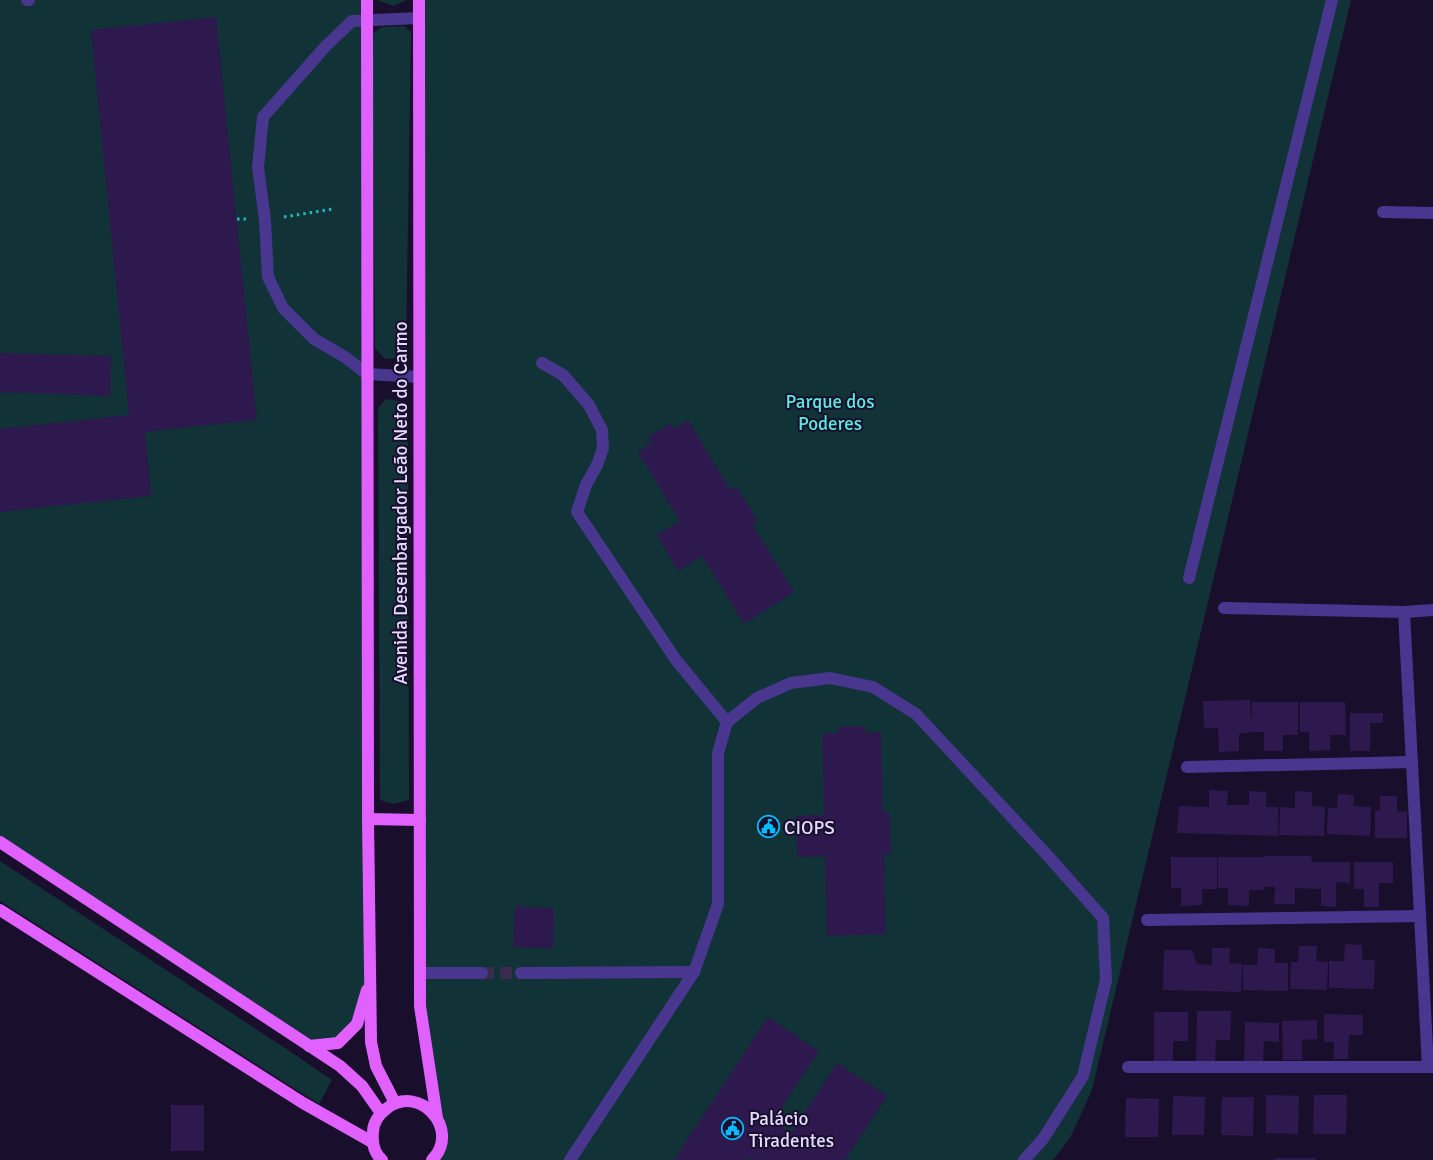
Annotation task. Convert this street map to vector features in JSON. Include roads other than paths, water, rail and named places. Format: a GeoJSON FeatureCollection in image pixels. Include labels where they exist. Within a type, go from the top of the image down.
{"type":"FeatureCollection","features":[{"type":"Feature","properties":{"kind":"main road","name":"Avenida Desembargador Leão Neto do Carmo"},"geometry":{"type":"LineString","coordinates":[[367,0],[368,819],[371,1042],[376,1066],[396,1103]]}},
{"type":"Feature","properties":{"kind":"main road","name":"Avenida Desembargador Leão Neto do Carmo"},"geometry":{"type":"LineString","coordinates":[[418,0],[420,1006],[437,1118],[442,1130],[441,1144],[434,1159]]}},
{"type":"Feature","properties":{"kind":"main road"},"geometry":{"type":"LineString","coordinates":[[368,819],[420,820]]}},
{"type":"Feature","properties":{"kind":"main road"},"geometry":{"type":"LineString","coordinates":[[0,842],[340,1066],[362,1086],[380,1113]]}},
{"type":"Feature","properties":{"kind":"main road"},"geometry":{"type":"LineString","coordinates":[[0,910],[303,1103],[372,1142]]}},
{"type":"Feature","properties":{"kind":"main road"},"geometry":{"type":"LineString","coordinates":[[308,1046],[338,1043],[357,1024],[371,974]]}},
{"type":"Feature","properties":{"kind":"main road"},"geometry":{"type":"LineString","coordinates":[[379,1159],[372,1142],[373,1127],[380,1113],[396,1103],[407,1101],[419,1103],[429,1109],[437,1118]]}},
{"type":"Feature","properties":{"kind":"lane"},"geometry":{"type":"LineString","coordinates":[[1189,578],[1332,0]]}},
{"type":"Feature","properties":{"kind":"lane"},"geometry":{"type":"LineString","coordinates":[[418,18],[352,21],[325,47],[263,116],[258,167],[265,220],[268,277],[283,308],[314,339],[345,357],[367,374],[419,377]]}},
{"type":"Feature","properties":{"kind":"lane"},"geometry":{"type":"LineString","coordinates":[[1383,212],[1433,213]]}},
{"type":"Feature","properties":{"kind":"lane"},"geometry":{"type":"LineString","coordinates":[[542,362],[564,375],[589,405],[602,430],[603,448],[597,465],[586,484],[577,512],[676,660],[727,722]]}},
{"type":"Feature","properties":{"kind":"lane"},"geometry":{"type":"LineString","coordinates":[[1224,608],[1404,612],[1433,610]]}},
{"type":"Feature","properties":{"kind":"lane"},"geometry":{"type":"LineString","coordinates":[[1128,1068],[1430,1067],[1404,612]]}},
{"type":"Feature","properties":{"kind":"lane"},"geometry":{"type":"LineString","coordinates":[[570,1160],[694,972],[718,904],[718,753],[727,722],[757,698],[791,682],[830,678],[873,686],[916,714],[1103,918],[1106,980],[1083,1076],[1043,1139],[1024,1160]]}},
{"type":"Feature","properties":{"kind":"lane"},"geometry":{"type":"LineString","coordinates":[[1187,767],[1412,762]]}},
{"type":"Feature","properties":{"kind":"lane"},"geometry":{"type":"LineString","coordinates":[[1147,920],[1420,916]]}},
{"type":"Feature","properties":{"kind":"lane"},"geometry":{"type":"LineString","coordinates":[[521,973],[694,972]]}},
{"type":"Feature","properties":{"kind":"lane"},"geometry":{"type":"LineString","coordinates":[[420,973],[482,973]]}},
{"type":"Feature","properties":{"kind":"tunnel"},"geometry":{"type":"LineString","coordinates":[[482,973],[521,973]]}},
{"type":"Feature","properties":{"kind":"place","name":"CIOPS"},"geometry":{"type":"Point","coordinates":[768,827]}},
{"type":"Feature","properties":{"kind":"place","name":"Palácio Tiradentes"},"geometry":{"type":"Point","coordinates":[733,1129]}},
{"type":"Feature","properties":{"kind":"park label","name":"Parque dos Poderes"},"geometry":{"type":"Point","coordinates":[830,412]}}]}
